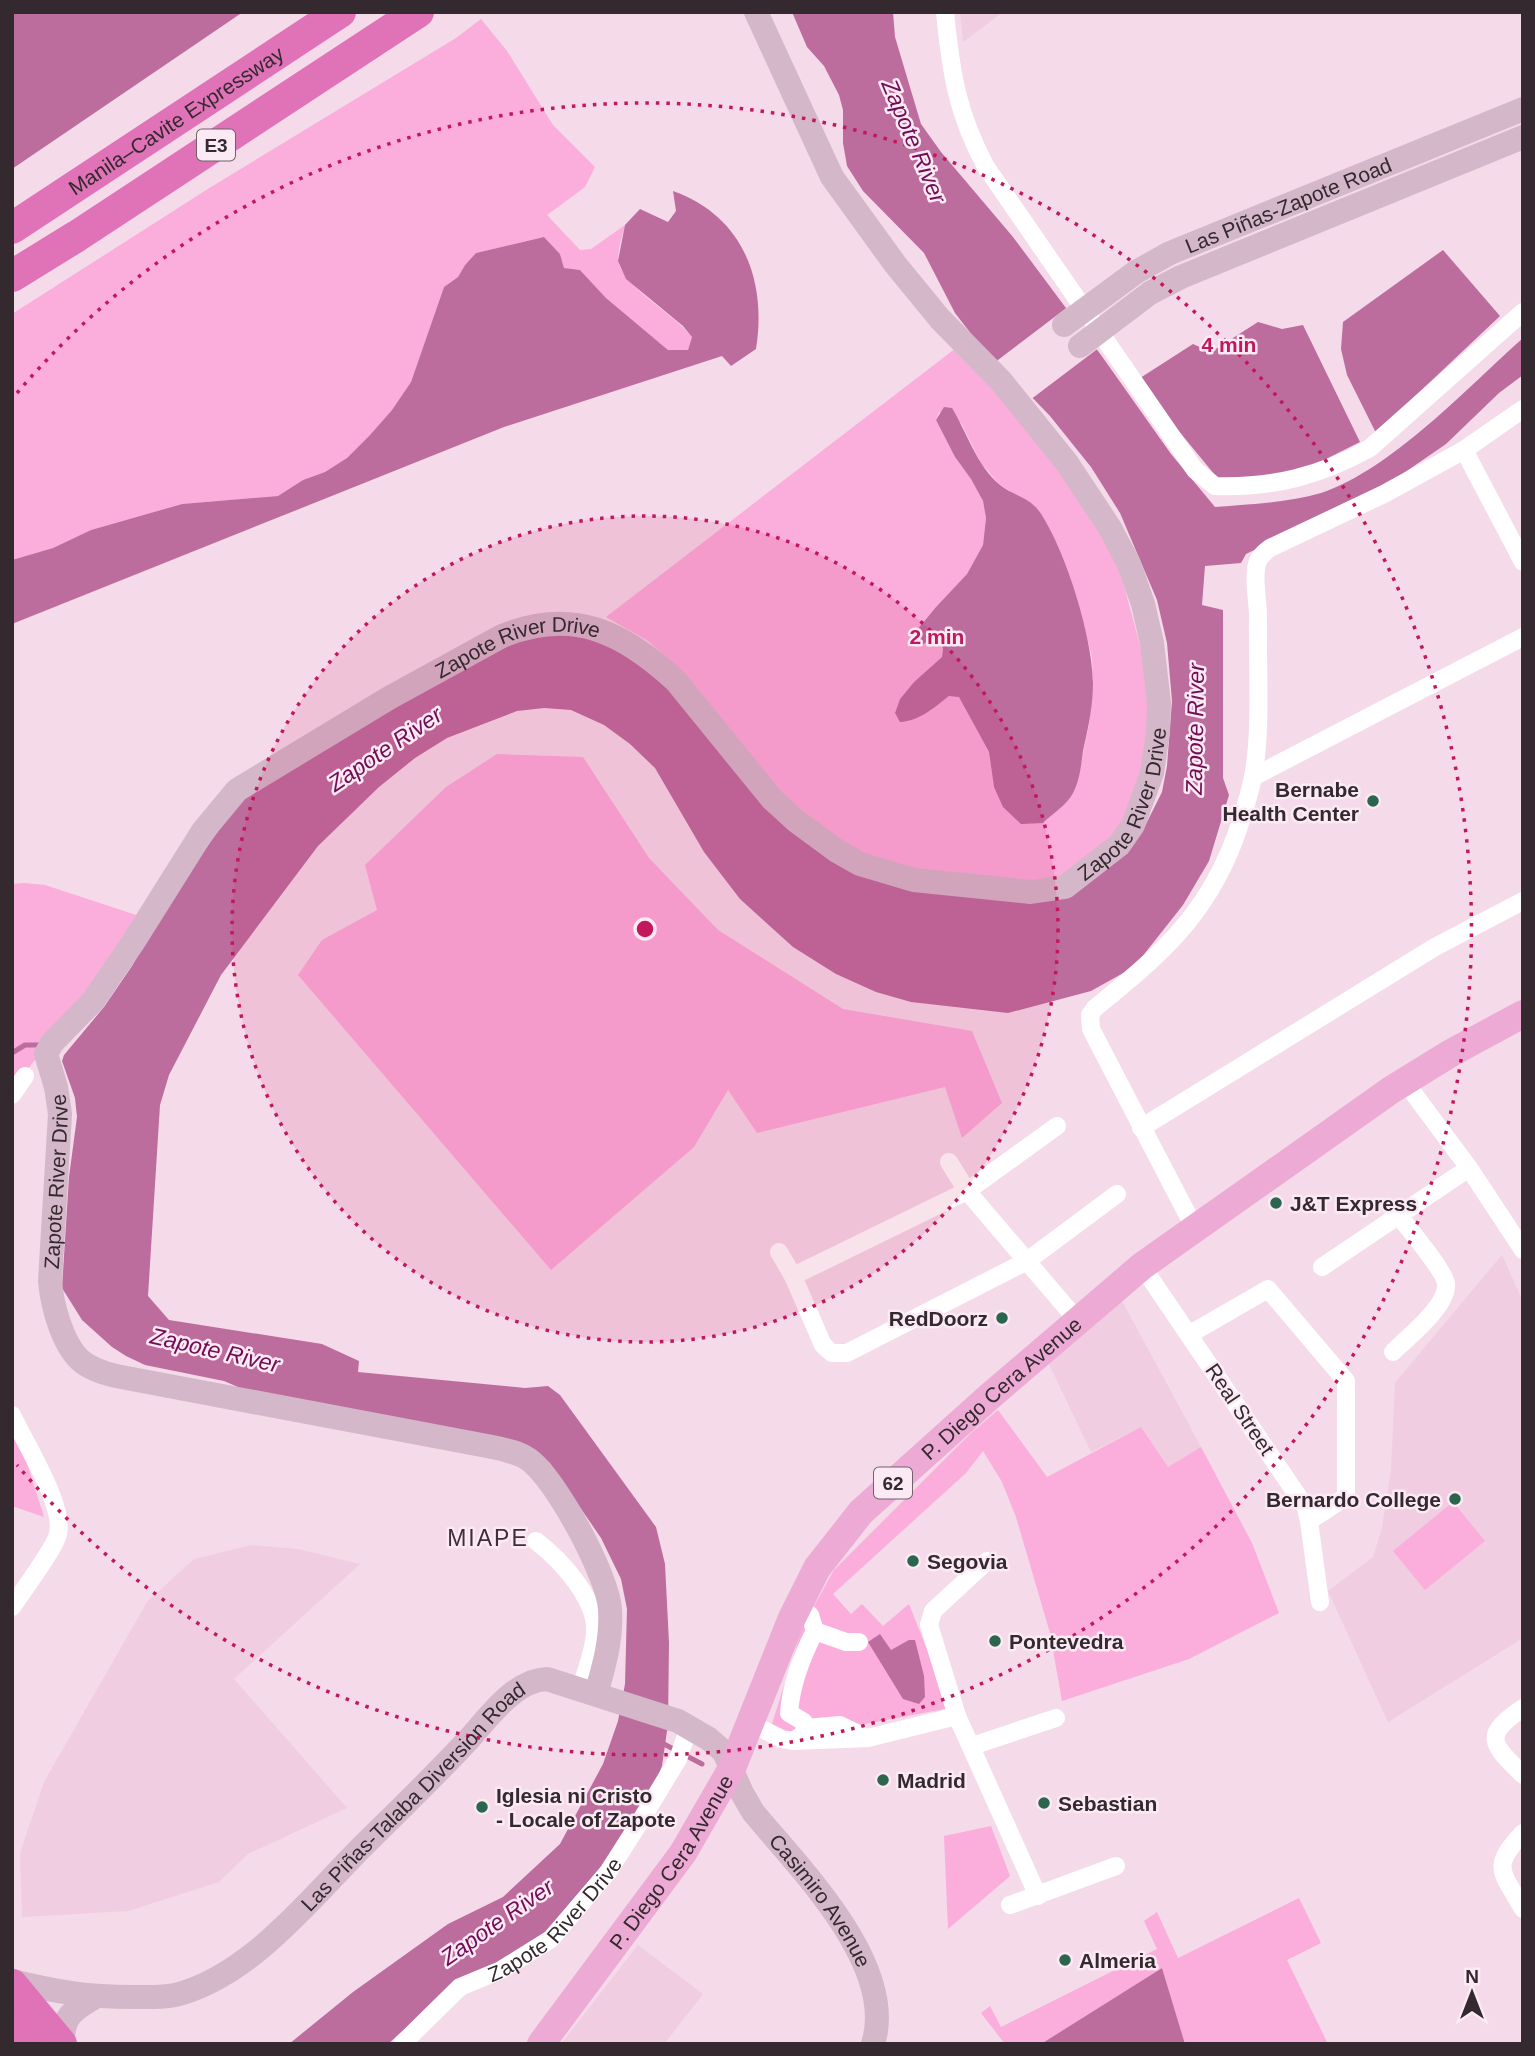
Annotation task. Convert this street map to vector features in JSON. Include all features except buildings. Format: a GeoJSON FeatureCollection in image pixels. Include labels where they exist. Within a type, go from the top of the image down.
{"type":"FeatureCollection","features":[{"type":"Feature","properties":{"kind":"highway","name":"Manila–Cavite Expressway"},"geometry":{"type":"LineString","coordinates":[[12,228],[340,12]]}},
{"type":"Feature","properties":{"kind":"highway","name":"Manila–Cavite Expressway"},"geometry":{"type":"LineString","coordinates":[[12,276],[418,12]]}},
{"type":"Feature","properties":{"kind":"highway"},"geometry":{"type":"LineString","coordinates":[[12,1983],[62,2044]]}},
{"type":"Feature","properties":{"kind":"highway"},"geometry":{"type":"LineString","coordinates":[[12,2025],[30,2044]]}},
{"type":"Feature","properties":{"kind":"main road","name":"P. Diego Cera Avenue"},"geometry":{"type":"LineString","coordinates":[[541,2044],[683,1853],[758,1722],[792,1618],[817,1568],[861,1512],[1077,1320],[1142,1266],[1194,1227],[1405,1082],[1523,1014]]}},
{"type":"Feature","properties":{"kind":"street","name":"Zapote River Drive"},"geometry":{"type":"LineString","coordinates":[[597,1694],[611,1632],[606,1588],[583,1536],[545,1478],[528,1460],[503,1450],[116,1376],[89,1367],[79,1359],[66,1340],[51,1298],[60,1114],[56,1087],[46,1055],[52,1043],[93,1001],[203,831],[237,790],[389,698],[492,641],[521,628],[580,625],[604,630],[640,650],[676,681],[772,799],[795,820],[837,851],[860,864],[886,873],[953,886],[1047,891],[1065,887],[1086,872],[1119,845],[1133,825],[1153,773],[1159,703],[1153,643],[1129,564],[1090,495],[1067,463],[1001,381],[940,319],[895,264],[832,177],[756,12]]}},
{"type":"Feature","properties":{"kind":"street"},"geometry":{"type":"LineString","coordinates":[[945,12],[956,93],[973,143],[986,167],[1195,470],[1215,485],[1260,485],[1300,479],[1348,461],[1370,448],[1523,312]]}},
{"type":"Feature","properties":{"kind":"street","name":"Las Piñas-Zapote Road"},"geometry":{"type":"LineString","coordinates":[[1064,325],[1147,265],[1170,253],[1523,109]]}},
{"type":"Feature","properties":{"kind":"street","name":"Las Piñas-Zapote Road"},"geometry":{"type":"LineString","coordinates":[[1080,346],[1140,301],[1181,277],[1523,137]]}},
{"type":"Feature","properties":{"kind":"street"},"geometry":{"type":"LineString","coordinates":[[1194,1227],[1091,1028],[1090,1014],[1142,971],[1174,940],[1200,908],[1234,840],[1253,777],[1256,746],[1258,611],[1255,577],[1258,561],[1270,548],[1384,494],[1464,450],[1523,409]]}},
{"type":"Feature","properties":{"kind":"street"},"geometry":{"type":"LineString","coordinates":[[1464,450],[1523,562]]}},
{"type":"Feature","properties":{"kind":"street"},"geometry":{"type":"LineString","coordinates":[[1253,777],[1523,636]]}},
{"type":"Feature","properties":{"kind":"street"},"geometry":{"type":"LineString","coordinates":[[1141,1128],[1434,947],[1523,901]]}},
{"type":"Feature","properties":{"kind":"street"},"geometry":{"type":"LineString","coordinates":[[12,1095],[25,1076]]}},
{"type":"Feature","properties":{"kind":"street"},"geometry":{"type":"LineString","coordinates":[[1405,1082],[1469,1168],[1523,1250]]}},
{"type":"Feature","properties":{"kind":"street"},"geometry":{"type":"LineString","coordinates":[[793,1276],[967,1191],[1057,1126]]}},
{"type":"Feature","properties":{"kind":"street"},"geometry":{"type":"LineString","coordinates":[[949,1162],[967,1191],[1077,1320]]}},
{"type":"Feature","properties":{"kind":"street"},"geometry":{"type":"LineString","coordinates":[[1322,1267],[1469,1168]]}},
{"type":"Feature","properties":{"kind":"street"},"geometry":{"type":"LineString","coordinates":[[779,1252],[793,1276],[822,1345],[832,1353],[847,1353],[1027,1261],[1117,1194]]}},
{"type":"Feature","properties":{"kind":"street"},"geometry":{"type":"LineString","coordinates":[[1393,1352],[1436,1308],[1443,1299],[1446,1284],[1441,1272],[1399,1216]]}},
{"type":"Feature","properties":{"kind":"street","name":"Real Street"},"geometry":{"type":"LineString","coordinates":[[1142,1266],[1306,1508],[1320,1602]]}},
{"type":"Feature","properties":{"kind":"street"},"geometry":{"type":"LineString","coordinates":[[1190,1334],[1268,1289],[1346,1381],[1346,1497],[1309,1521]]}},
{"type":"Feature","properties":{"kind":"street"},"geometry":{"type":"LineString","coordinates":[[12,1415],[36,1461],[60,1519],[58,1536],[12,1607]]}},
{"type":"Feature","properties":{"kind":"street"},"geometry":{"type":"LineString","coordinates":[[536,1541],[574,1579],[595,1621],[597,1694]]}},
{"type":"Feature","properties":{"kind":"street"},"geometry":{"type":"LineString","coordinates":[[987,1561],[933,1611],[929,1625],[957,1716],[1038,1896]]}},
{"type":"Feature","properties":{"kind":"street"},"geometry":{"type":"LineString","coordinates":[[789,1713],[790,1699],[812,1623],[846,1642],[859,1642]]}},
{"type":"Feature","properties":{"kind":"street","name":"Las Piñas-Talaba Diversion Road"},"geometry":{"type":"LineString","coordinates":[[12,1983],[95,1997],[175,1995],[244,1961],[282,1928],[519,1689],[530,1682],[547,1679],[597,1694],[684,1729],[724,1752],[732,1768]]}},
{"type":"Feature","properties":{"kind":"street"},"geometry":{"type":"LineString","coordinates":[[1523,1708],[1498,1726],[1494,1735],[1497,1747],[1523,1775]]}},
{"type":"Feature","properties":{"kind":"street"},"geometry":{"type":"LineString","coordinates":[[758,1722],[772,1721],[778,1715],[789,1713],[804,1722],[806,1728],[802,1735],[793,1741]]}},
{"type":"Feature","properties":{"kind":"street"},"geometry":{"type":"LineString","coordinates":[[758,1722],[782,1739],[793,1741],[868,1738],[957,1716]]}},
{"type":"Feature","properties":{"kind":"street"},"geometry":{"type":"LineString","coordinates":[[972,1746],[1056,1718]]}},
{"type":"Feature","properties":{"kind":"street"},"geometry":{"type":"LineString","coordinates":[[806,1728],[840,1725],[868,1738]]}},
{"type":"Feature","properties":{"kind":"street","name":"Zapote River Drive"},"geometry":{"type":"LineString","coordinates":[[402,2044],[460,1987],[501,1970],[551,1939],[608,1872],[678,1759],[684,1729]]}},
{"type":"Feature","properties":{"kind":"street","name":"Casimiro Avenue"},"geometry":{"type":"LineString","coordinates":[[732,1768],[753,1812],[843,1922],[863,1960],[875,1992],[878,2014],[873,2044]]}},
{"type":"Feature","properties":{"kind":"street"},"geometry":{"type":"LineString","coordinates":[[1523,1833],[1504,1852],[1501,1863],[1504,1875],[1523,1909]]}},
{"type":"Feature","properties":{"kind":"street"},"geometry":{"type":"LineString","coordinates":[[1010,1905],[1116,1866]]}},
{"type":"Feature","properties":{"kind":"street"},"geometry":{"type":"LineString","coordinates":[[62,2044],[62,2031],[67,2017],[95,1997]]}},
{"type":"Feature","properties":{"kind":"shaded area"},"geometry":{"type":"Polygon","coordinates":[[[960,12],[1003,12],[963,42],[960,12]]]}},
{"type":"Feature","properties":{"kind":"shaded area"},"geometry":{"type":"Polygon","coordinates":[[[481,19],[507,51],[553,125],[595,167],[585,187],[547,215],[580,250],[591,249],[625,225],[618,254],[623,272],[630,282],[692,337],[688,350],[668,350],[606,298],[580,270],[564,268],[560,254],[544,237],[476,253],[458,277],[444,287],[411,382],[392,410],[347,458],[278,496],[182,504],[91,530],[53,548],[12,560],[12,314],[211,187],[456,38],[481,19]]]}},
{"type":"Feature","properties":{"kind":"shaded area"},"geometry":{"type":"Polygon","coordinates":[[[956,348],[995,388],[1092,512],[1120,571],[1141,649],[1148,700],[1141,783],[1133,805],[1105,844],[1061,877],[1041,882],[935,873],[863,854],[836,839],[785,800],[673,663],[648,641],[606,617],[956,348]],[[939,412],[936,420],[955,457],[983,501],[986,518],[983,545],[967,574],[908,642],[933,637],[940,639],[942,657],[914,682],[900,699],[895,713],[900,721],[914,719],[949,696],[959,696],[989,752],[994,787],[1043,823],[1057,809],[1078,778],[1089,725],[1093,683],[1092,658],[1067,570],[1038,510],[999,484],[981,463],[961,423],[939,412]]]}},
{"type":"Feature","properties":{"kind":"shaded area"},"geometry":{"type":"Polygon","coordinates":[[[497,754],[583,757],[649,858],[718,930],[843,1009],[972,1031],[1002,1103],[962,1138],[945,1087],[757,1133],[728,1090],[694,1147],[551,1270],[298,975],[322,940],[377,910],[365,865],[446,787],[497,754]]]}},
{"type":"Feature","properties":{"kind":"shaded area"},"geometry":{"type":"Polygon","coordinates":[[[12,884],[45,885],[136,915],[100,977],[12,1089],[12,884]]]}},
{"type":"Feature","properties":{"kind":"shaded area","name":"Bernardo College"},"geometry":{"type":"Polygon","coordinates":[[[1502,1255],[1523,1302],[1523,1638],[1388,1722],[1328,1591],[1373,1557],[1382,1528],[1391,1470],[1395,1383],[1502,1255]]]}},
{"type":"Feature","properties":{"kind":"shaded area"},"geometry":{"type":"Polygon","coordinates":[[[1121,1299],[1201,1447],[1168,1467],[1141,1427],[1091,1452],[1047,1360],[1121,1299]]]}},
{"type":"Feature","properties":{"kind":"shaded area"},"geometry":{"type":"Polygon","coordinates":[[[998,1410],[1047,1477],[1141,1427],[1168,1467],[1201,1447],[1252,1543],[1279,1613],[1189,1659],[1062,1701],[1050,1633],[1016,1517],[1002,1482],[983,1451],[966,1473],[833,1594],[851,1614],[862,1604],[883,1626],[909,1604],[950,1708],[785,1739],[770,1730],[803,1626],[834,1570],[972,1432],[998,1410]]]}},
{"type":"Feature","properties":{"kind":"shaded area"},"geometry":{"type":"Polygon","coordinates":[[[12,1430],[26,1460],[44,1517],[12,1506],[12,1430]]]}},
{"type":"Feature","properties":{"kind":"shaded area"},"geometry":{"type":"Polygon","coordinates":[[[1453,1502],[1485,1541],[1425,1590],[1393,1551],[1453,1502]]]}},
{"type":"Feature","properties":{"kind":"shaded area"},"geometry":{"type":"Polygon","coordinates":[[[251,1545],[298,1549],[360,1564],[234,1679],[347,1808],[248,1854],[219,1882],[128,1911],[22,1917],[20,1853],[44,1782],[147,1602],[194,1559],[251,1545]]]}},
{"type":"Feature","properties":{"kind":"shaded area"},"geometry":{"type":"Polygon","coordinates":[[[991,1826],[1010,1876],[948,1929],[944,1836],[991,1826]]]}},
{"type":"Feature","properties":{"kind":"shaded area"},"geometry":{"type":"Polygon","coordinates":[[[1299,1898],[1321,1943],[1287,1960],[1328,2044],[1185,2044],[1162,1968],[1041,2044],[1005,2044],[981,2013],[990,2006],[1001,2027],[1157,1949],[1144,1921],[1157,1912],[1178,1958],[1299,1898]]]}},
{"type":"Feature","properties":{"kind":"shaded area"},"geometry":{"type":"Polygon","coordinates":[[[638,1945],[703,1994],[664,2044],[561,2044],[638,1945]]]}},
{"type":"Feature","properties":{"kind":"water"},"geometry":{"type":"Polygon","coordinates":[[[12,12],[243,12],[12,169],[12,12]]]}},
{"type":"Feature","properties":{"kind":"water","name":"Zapote River"},"geometry":{"type":"Polygon","coordinates":[[[792,12],[893,12],[895,37],[921,124],[941,152],[1013,237],[1171,454],[1215,507],[1295,499],[1321,493],[1348,482],[1401,447],[1428,425],[1523,338],[1523,375],[1499,393],[1446,444],[1382,488],[1246,554],[1241,563],[1205,566],[1202,605],[1223,610],[1223,778],[1229,795],[1209,861],[1183,905],[1134,967],[1091,991],[1008,1013],[911,1002],[876,992],[836,974],[793,947],[740,899],[704,852],[655,768],[630,744],[604,725],[571,710],[544,708],[517,711],[447,738],[415,758],[379,787],[318,846],[221,975],[169,1075],[160,1105],[148,1296],[169,1320],[322,1344],[359,1361],[358,1372],[525,1388],[548,1386],[560,1395],[656,1527],[665,1564],[669,1643],[668,1724],[662,1766],[634,1823],[601,1867],[545,1932],[407,2027],[388,2044],[289,2044],[353,1992],[448,1924],[503,1897],[560,1844],[603,1764],[618,1721],[625,1684],[627,1609],[621,1579],[601,1538],[549,1462],[245,1390],[224,1381],[145,1365],[112,1347],[82,1320],[62,1288],[69,1177],[77,1117],[75,1098],[62,1061],[132,966],[170,899],[243,796],[406,698],[525,637],[574,633],[637,658],[681,701],[804,838],[1037,901],[1143,830],[1162,792],[1167,766],[1172,701],[1167,643],[1157,600],[1120,513],[1091,467],[1050,416],[972,335],[955,313],[924,253],[863,191],[847,166],[843,143],[843,110],[839,95],[824,66],[807,47],[792,12]]]}},
{"type":"Feature","properties":{"kind":"water"},"geometry":{"type":"Polygon","coordinates":[[[673,191],[697,202],[717,217],[733,234],[753,275],[758,299],[756,349],[731,366],[722,356],[504,427],[12,624],[12,560],[53,548],[91,530],[182,504],[278,496],[347,458],[392,410],[411,382],[444,287],[458,277],[476,253],[544,237],[560,254],[564,268],[580,270],[606,298],[668,350],[688,350],[692,337],[683,326],[626,279],[618,261],[625,225],[640,209],[668,222],[676,211],[673,191]]]}},
{"type":"Feature","properties":{"kind":"water"},"geometry":{"type":"Polygon","coordinates":[[[1443,250],[1500,316],[1376,433],[1347,375],[1341,349],[1343,322],[1443,250]]]}},
{"type":"Feature","properties":{"kind":"water"},"geometry":{"type":"Polygon","coordinates":[[[1258,322],[1282,329],[1303,325],[1360,442],[1298,473],[1219,480],[1137,380],[1193,344],[1211,352],[1258,322]]]}},
{"type":"Feature","properties":{"kind":"water"},"geometry":{"type":"Polygon","coordinates":[[[944,407],[952,408],[979,459],[992,477],[1039,511],[1068,570],[1083,619],[1093,683],[1080,772],[1071,797],[1043,823],[1021,824],[1003,807],[994,787],[989,752],[959,697],[949,696],[926,713],[907,721],[900,722],[895,713],[900,699],[914,682],[942,657],[940,639],[933,637],[922,645],[910,647],[908,641],[967,574],[983,545],[986,518],[983,501],[955,457],[936,420],[944,407]]]}},
{"type":"Feature","properties":{"kind":"water"},"geometry":{"type":"Polygon","coordinates":[[[880,1634],[891,1650],[909,1640],[915,1640],[924,1676],[925,1697],[919,1704],[903,1699],[868,1642],[880,1634]]]}},
{"type":"Feature","properties":{"kind":"water"},"geometry":{"type":"Polygon","coordinates":[[[1162,1968],[1185,2044],[1041,2044],[1162,1968]]]}},
{"type":"Feature","properties":{"kind":"pier"},"geometry":{"type":"Polygon","coordinates":[[[1069,306],[1100,347],[1030,400],[994,363],[1069,306]]]}},
{"type":"Feature","properties":{"kind":"waterway"},"geometry":{"type":"LineString","coordinates":[[12,1053],[25,1045],[42,1045]]}},
{"type":"Feature","properties":{"kind":"waterway"},"geometry":{"type":"LineString","coordinates":[[662,1743],[702,1764]]}},
{"type":"Feature","properties":{"kind":"place","name":"Bernabe Health Center"},"geometry":{"type":"Point","coordinates":[1373,801]}},
{"type":"Feature","properties":{"kind":"place","name":"J&T Express"},"geometry":{"type":"Point","coordinates":[1276,1203]}},
{"type":"Feature","properties":{"kind":"place","name":"RedDoorz"},"geometry":{"type":"Point","coordinates":[1002,1318]}},
{"type":"Feature","properties":{"kind":"place","name":"Bernardo College"},"geometry":{"type":"Point","coordinates":[1455,1499]}},
{"type":"Feature","properties":{"kind":"place","name":"Segovia"},"geometry":{"type":"Point","coordinates":[913,1561]}},
{"type":"Feature","properties":{"kind":"place","name":"Pontevedra"},"geometry":{"type":"Point","coordinates":[995,1641]}},
{"type":"Feature","properties":{"kind":"place","name":"Madrid"},"geometry":{"type":"Point","coordinates":[883,1780]}},
{"type":"Feature","properties":{"kind":"place","name":"Sebastian"},"geometry":{"type":"Point","coordinates":[1044,1803]}},
{"type":"Feature","properties":{"kind":"place","name":"Iglesia ni Cristo - Locale of Zapote"},"geometry":{"type":"Point","coordinates":[482,1807]}},
{"type":"Feature","properties":{"kind":"place","name":"Almeria"},"geometry":{"type":"Point","coordinates":[1065,1960]}},
{"type":"Feature","properties":{"kind":"district","name":"MIAPE"},"geometry":{"type":"Point","coordinates":[488,1538]}}]}
